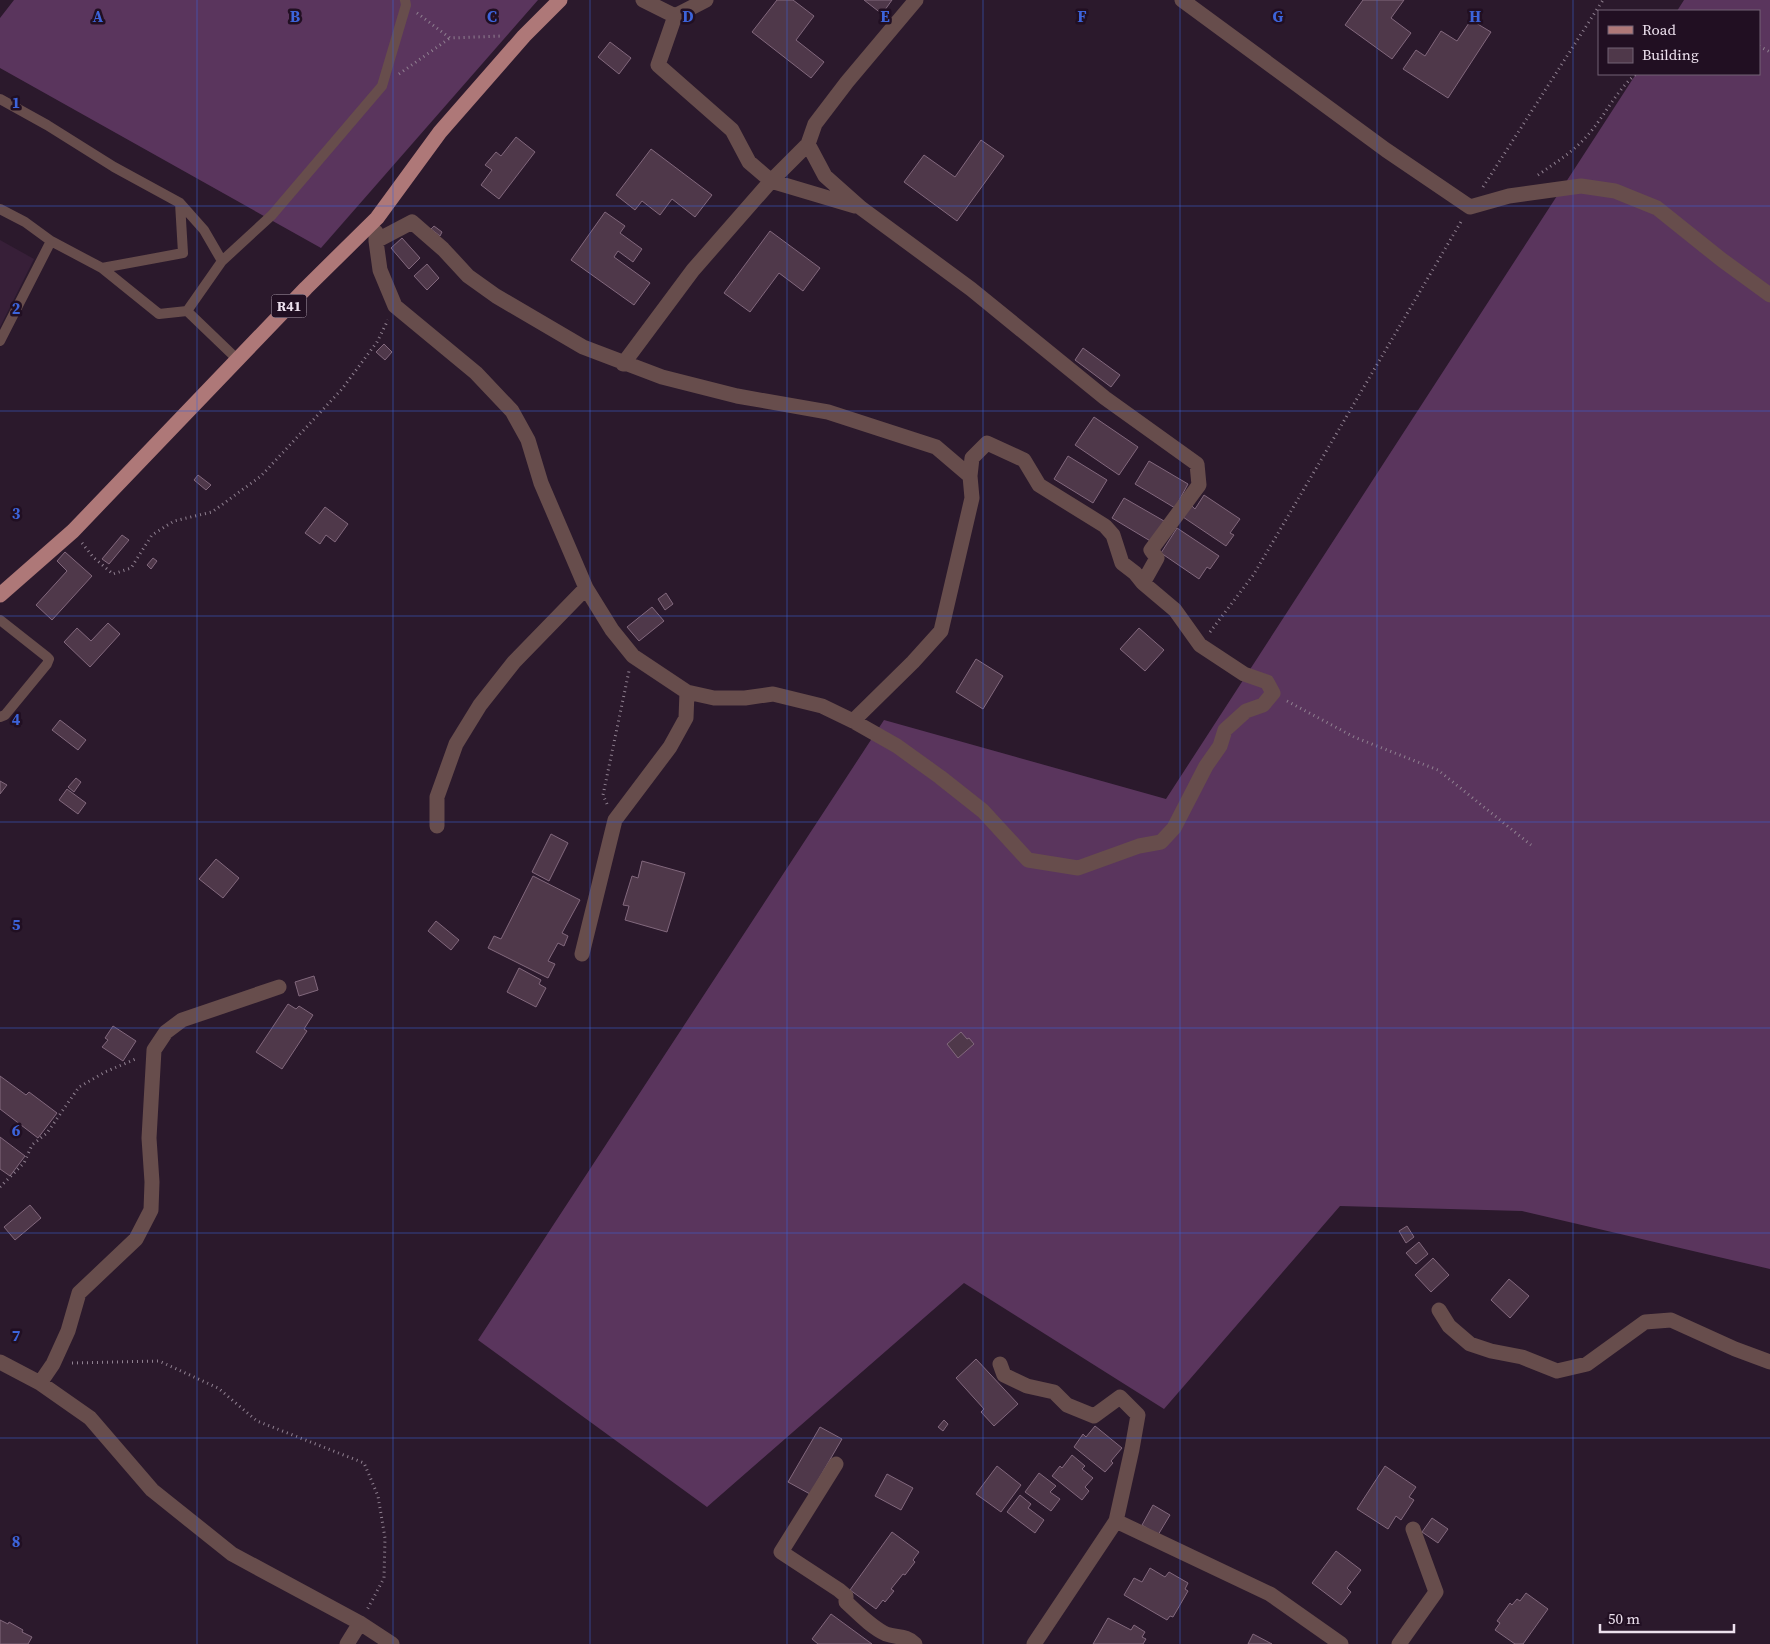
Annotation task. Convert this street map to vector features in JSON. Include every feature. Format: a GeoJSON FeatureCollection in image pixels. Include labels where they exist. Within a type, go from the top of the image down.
{"type":"FeatureCollection","features":[{"type":"Feature","properties":{"kind":"main road","name":"R41"},"geometry":{"type":"LineString","coordinates":[[0,594],[73,531],[306,288],[377,218],[440,132],[524,36],[560,0]]}},
{"type":"Feature","properties":{"kind":"street"},"geometry":{"type":"LineString","coordinates":[[643,0],[675,16]]}},
{"type":"Feature","properties":{"kind":"street"},"geometry":{"type":"LineString","coordinates":[[706,0],[675,16],[658,65],[732,130],[750,162],[772,181],[860,208]]}},
{"type":"Feature","properties":{"kind":"street"},"geometry":{"type":"LineString","coordinates":[[623,364],[693,270],[772,181],[808,144],[814,124],[916,0]]}},
{"type":"Feature","properties":{"kind":"street"},"geometry":{"type":"LineString","coordinates":[[1182,0],[1386,150],[1470,207],[1509,196],[1581,186],[1615,192],[1657,208],[1722,260],[1770,295]]}},
{"type":"Feature","properties":{"kind":"street"},"geometry":{"type":"LineString","coordinates":[[808,144],[825,176],[860,208],[971,290],[1105,398],[1197,464],[1199,485],[1151,550],[1158,558],[1142,583]]}},
{"type":"Feature","properties":{"kind":"street"},"geometry":{"type":"LineString","coordinates":[[377,218],[376,241],[380,270],[395,306],[476,373],[512,410],[528,440],[541,483],[586,588],[612,630],[633,656],[686,692],[714,698],[745,698],[773,694],[822,706],[897,746],[983,811],[1028,860],[1078,868],[1138,846],[1161,842],[1174,828],[1206,766],[1220,746],[1225,730],[1246,711],[1263,705],[1273,693],[1267,682],[1244,674],[1200,645],[1175,610],[1142,583],[1135,573],[1122,563],[1113,535],[1105,526],[1039,484],[1024,460],[987,443],[972,458],[970,476],[972,498],[941,631],[913,662],[853,721]]}},
{"type":"Feature","properties":{"kind":"street"},"geometry":{"type":"LineString","coordinates":[[376,241],[412,222],[443,249],[468,276],[496,296],[583,347],[623,364],[662,377],[736,396],[828,412],[927,444],[936,447],[970,476]]}},
{"type":"Feature","properties":{"kind":"street"},"geometry":{"type":"LineString","coordinates":[[437,826],[437,797],[456,744],[480,706],[514,662],[586,588]]}},
{"type":"Feature","properties":{"kind":"street"},"geometry":{"type":"LineString","coordinates":[[582,954],[615,820],[670,747],[686,718],[686,692]]}},
{"type":"Feature","properties":{"kind":"street"},"geometry":{"type":"LineString","coordinates":[[40,1383],[53,1364],[68,1331],[79,1293],[136,1239],[151,1210],[152,1182],[149,1138],[154,1050],[166,1032],[182,1020],[279,987]]}},
{"type":"Feature","properties":{"kind":"street"},"geometry":{"type":"LineString","coordinates":[[1439,1310],[1449,1326],[1470,1344],[1491,1351],[1522,1357],[1557,1371],[1588,1364],[1645,1322],[1671,1320],[1735,1349],[1770,1362]]}},
{"type":"Feature","properties":{"kind":"street"},"geometry":{"type":"LineString","coordinates":[[0,1362],[40,1383],[90,1418],[152,1490],[232,1554],[360,1623],[392,1644]]}},
{"type":"Feature","properties":{"kind":"street"},"geometry":{"type":"LineString","coordinates":[[1000,1364],[1004,1375],[1027,1386],[1054,1392],[1067,1405],[1094,1416],[1120,1398],[1138,1415],[1116,1521],[1034,1644]]}},
{"type":"Feature","properties":{"kind":"street"},"geometry":{"type":"LineString","coordinates":[[836,1464],[781,1552],[839,1590],[846,1596],[846,1602],[886,1634],[910,1639],[915,1644]]}},
{"type":"Feature","properties":{"kind":"street"},"geometry":{"type":"LineString","coordinates":[[1116,1521],[1270,1594],[1341,1644]]}},
{"type":"Feature","properties":{"kind":"street"},"geometry":{"type":"LineString","coordinates":[[1399,1644],[1436,1592],[1413,1529]]}},
{"type":"Feature","properties":{"kind":"street"},"geometry":{"type":"LineString","coordinates":[[347,1644],[360,1623]]}},
{"type":"Feature","properties":{"kind":"lane"},"geometry":{"type":"LineString","coordinates":[[0,209],[24,222],[51,242],[102,268],[159,314],[187,311],[222,261],[272,215],[382,86],[405,3]]}},
{"type":"Feature","properties":{"kind":"lane"},"geometry":{"type":"LineString","coordinates":[[0,99],[47,125],[114,167],[180,203],[204,230],[222,261]]}},
{"type":"Feature","properties":{"kind":"lane"},"geometry":{"type":"LineString","coordinates":[[102,268],[182,253],[180,203]]}},
{"type":"Feature","properties":{"kind":"lane"},"geometry":{"type":"LineString","coordinates":[[0,341],[51,242]]}},
{"type":"Feature","properties":{"kind":"lane"},"geometry":{"type":"LineString","coordinates":[[187,311],[238,360]]}},
{"type":"Feature","properties":{"kind":"lane"},"geometry":{"type":"LineString","coordinates":[[0,620],[49,660],[6,715],[0,716]]}},
{"type":"Feature","properties":{"kind":"path"},"geometry":{"type":"LineString","coordinates":[[1200,645],[1254,574],[1470,207],[1603,0]]}},
{"type":"Feature","properties":{"kind":"path"},"geometry":{"type":"LineString","coordinates":[[405,3],[450,38]]}},
{"type":"Feature","properties":{"kind":"path"},"geometry":{"type":"LineString","coordinates":[[382,86],[450,38],[524,36]]}},
{"type":"Feature","properties":{"kind":"path"},"geometry":{"type":"LineString","coordinates":[[1533,179],[1572,151],[1588,134],[1625,83],[1635,75]]}},
{"type":"Feature","properties":{"kind":"path"},"geometry":{"type":"LineString","coordinates":[[73,531],[93,558],[113,574],[131,568],[152,536],[174,521],[212,512],[261,476],[342,389],[377,342],[395,306]]}},
{"type":"Feature","properties":{"kind":"path"},"geometry":{"type":"LineString","coordinates":[[615,820],[603,795],[633,656]]}},
{"type":"Feature","properties":{"kind":"path"},"geometry":{"type":"LineString","coordinates":[[1273,693],[1354,737],[1438,770],[1531,845]]}},
{"type":"Feature","properties":{"kind":"path"},"geometry":{"type":"LineString","coordinates":[[0,1187],[24,1164],[32,1146],[47,1133],[78,1087],[105,1072],[154,1050]]}},
{"type":"Feature","properties":{"kind":"path"},"geometry":{"type":"LineString","coordinates":[[53,1364],[98,1361],[159,1361],[218,1388],[257,1421],[364,1463],[378,1496],[384,1538],[384,1578],[360,1623]]}},
{"type":"Feature","properties":{"kind":"shaded area"},"geometry":{"type":"Polygon","coordinates":[[[14,0],[538,0],[321,248],[0,68],[0,18],[14,0]]]}},
{"type":"Feature","properties":{"kind":"shaded area"},"geometry":{"type":"Polygon","coordinates":[[[1684,0],[1770,0],[1770,1269],[1522,1211],[1340,1206],[1164,1409],[964,1283],[707,1507],[478,1340],[884,720],[1166,799],[1635,75],[1760,75],[1760,10],[1678,10],[1684,0]]]}},
{"type":"Feature","properties":{"kind":"shaded area"},"geometry":{"type":"Polygon","coordinates":[[[0,240],[34,259],[0,327],[0,240]]]}},
{"type":"Feature","properties":{"kind":"building"},"geometry":{"type":"Polygon","coordinates":[[[777,0],[793,0],[814,16],[796,40],[824,62],[811,78],[752,32],[777,0]]]}},
{"type":"Feature","properties":{"kind":"building"},"geometry":{"type":"Polygon","coordinates":[[[864,0],[892,0],[882,14],[864,0]]]}},
{"type":"Feature","properties":{"kind":"building"},"geometry":{"type":"Polygon","coordinates":[[[1363,0],[1404,0],[1391,18],[1411,33],[1392,59],[1345,25],[1363,0]]]}},
{"type":"Feature","properties":{"kind":"building"},"geometry":{"type":"Polygon","coordinates":[[[1471,20],[1491,32],[1448,98],[1403,69],[1416,50],[1425,56],[1441,31],[1457,41],[1471,20]]]}},
{"type":"Feature","properties":{"kind":"building"},"geometry":{"type":"Polygon","coordinates":[[[610,42],[631,58],[619,74],[598,57],[610,42]]]}},
{"type":"Feature","properties":{"kind":"building"},"geometry":{"type":"Polygon","coordinates":[[[516,137],[535,152],[499,199],[481,185],[492,170],[485,165],[496,152],[501,156],[516,137]]]}},
{"type":"Feature","properties":{"kind":"building"},"geometry":{"type":"Polygon","coordinates":[[[981,140],[1004,156],[957,221],[904,182],[924,155],[955,177],[981,140]]]}},
{"type":"Feature","properties":{"kind":"building"},"geometry":{"type":"Polygon","coordinates":[[[651,149],[712,195],[695,217],[672,199],[660,215],[642,201],[635,210],[616,195],[651,149]]]}},
{"type":"Feature","properties":{"kind":"building"},"geometry":{"type":"Polygon","coordinates":[[[605,212],[625,226],[620,233],[642,249],[633,262],[618,251],[614,257],[650,283],[634,305],[571,260],[605,212]]]}},
{"type":"Feature","properties":{"kind":"building"},"geometry":{"type":"Polygon","coordinates":[[[434,226],[442,232],[440,236],[431,229],[434,226]]]}},
{"type":"Feature","properties":{"kind":"building"},"geometry":{"type":"Polygon","coordinates":[[[770,231],[820,268],[803,291],[779,273],[750,312],[724,293],[770,231]]]}},
{"type":"Feature","properties":{"kind":"building"},"geometry":{"type":"Polygon","coordinates":[[[402,238],[420,258],[409,269],[391,248],[402,238]]]}},
{"type":"Feature","properties":{"kind":"building"},"geometry":{"type":"Polygon","coordinates":[[[427,264],[439,278],[427,290],[414,276],[427,264]]]}},
{"type":"Feature","properties":{"kind":"building"},"geometry":{"type":"Polygon","coordinates":[[[384,344],[392,352],[385,360],[376,352],[384,344]]]}},
{"type":"Feature","properties":{"kind":"building"},"geometry":{"type":"Polygon","coordinates":[[[1083,348],[1120,375],[1111,387],[1075,360],[1083,348]]]}},
{"type":"Feature","properties":{"kind":"building"},"geometry":{"type":"Polygon","coordinates":[[[1094,417],[1138,447],[1119,475],[1075,445],[1094,417]]]}},
{"type":"Feature","properties":{"kind":"building"},"geometry":{"type":"Polygon","coordinates":[[[1068,456],[1107,480],[1093,503],[1054,479],[1068,456]]]}},
{"type":"Feature","properties":{"kind":"building"},"geometry":{"type":"Polygon","coordinates":[[[1149,461],[1188,484],[1175,508],[1135,484],[1149,461]]]}},
{"type":"Feature","properties":{"kind":"building"},"geometry":{"type":"Polygon","coordinates":[[[198,475],[211,485],[206,490],[194,480],[198,475]]]}},
{"type":"Feature","properties":{"kind":"building"},"geometry":{"type":"Polygon","coordinates":[[[1204,495],[1240,519],[1230,533],[1234,535],[1226,546],[1183,517],[1191,505],[1195,509],[1204,495]]]}},
{"type":"Feature","properties":{"kind":"building"},"geometry":{"type":"Polygon","coordinates":[[[1124,498],[1164,521],[1152,542],[1112,518],[1124,498]]]}},
{"type":"Feature","properties":{"kind":"building"},"geometry":{"type":"Polygon","coordinates":[[[325,507],[348,524],[335,542],[326,535],[320,544],[305,533],[325,507]]]}},
{"type":"Feature","properties":{"kind":"building"},"geometry":{"type":"Polygon","coordinates":[[[1177,528],[1219,556],[1210,569],[1207,567],[1199,579],[1161,553],[1177,528]]]}},
{"type":"Feature","properties":{"kind":"building"},"geometry":{"type":"Polygon","coordinates":[[[122,535],[129,540],[109,564],[102,559],[122,535]]]}},
{"type":"Feature","properties":{"kind":"building"},"geometry":{"type":"Polygon","coordinates":[[[65,552],[92,576],[52,620],[36,605],[67,571],[57,561],[65,552]]]}},
{"type":"Feature","properties":{"kind":"building"},"geometry":{"type":"Polygon","coordinates":[[[153,558],[157,561],[151,569],[147,565],[153,558]]]}},
{"type":"Feature","properties":{"kind":"building"},"geometry":{"type":"Polygon","coordinates":[[[666,593],[673,604],[665,610],[658,599],[666,593]]]}},
{"type":"Feature","properties":{"kind":"building"},"geometry":{"type":"Polygon","coordinates":[[[652,607],[664,621],[639,641],[627,627],[652,607]]]}},
{"type":"Feature","properties":{"kind":"building"},"geometry":{"type":"Polygon","coordinates":[[[108,623],[120,634],[90,667],[64,642],[77,628],[91,641],[108,623]]]}},
{"type":"Feature","properties":{"kind":"building"},"geometry":{"type":"Polygon","coordinates":[[[1139,628],[1164,650],[1145,671],[1120,649],[1139,628]]]}},
{"type":"Feature","properties":{"kind":"building"},"geometry":{"type":"Polygon","coordinates":[[[976,659],[1003,676],[983,709],[956,692],[976,659]]]}},
{"type":"Feature","properties":{"kind":"building"},"geometry":{"type":"Polygon","coordinates":[[[60,720],[86,740],[78,750],[52,730],[60,720]]]}},
{"type":"Feature","properties":{"kind":"building"},"geometry":{"type":"Polygon","coordinates":[[[76,778],[81,782],[74,792],[68,787],[76,778]]]}},
{"type":"Feature","properties":{"kind":"building"},"geometry":{"type":"Polygon","coordinates":[[[0,781],[7,785],[0,794],[0,781]]]}},
{"type":"Feature","properties":{"kind":"building"},"geometry":{"type":"Polygon","coordinates":[[[67,789],[86,803],[78,814],[59,800],[67,789]]]}},
{"type":"Feature","properties":{"kind":"building"},"geometry":{"type":"Polygon","coordinates":[[[551,834],[568,843],[549,881],[532,872],[551,834]]]}},
{"type":"Feature","properties":{"kind":"building"},"geometry":{"type":"Polygon","coordinates":[[[216,859],[239,878],[223,898],[199,879],[216,859]]]}},
{"type":"Feature","properties":{"kind":"building"},"geometry":{"type":"Polygon","coordinates":[[[642,861],[685,873],[667,932],[625,920],[629,906],[623,905],[632,876],[638,878],[642,861]]]}},
{"type":"Feature","properties":{"kind":"building"},"geometry":{"type":"Polygon","coordinates":[[[533,876],[580,900],[562,933],[568,936],[564,946],[558,943],[548,961],[555,964],[548,978],[488,948],[494,936],[501,939],[533,876]]]}},
{"type":"Feature","properties":{"kind":"building"},"geometry":{"type":"Polygon","coordinates":[[[436,921],[459,940],[451,950],[428,931],[436,921]]]}},
{"type":"Feature","properties":{"kind":"building"},"geometry":{"type":"Polygon","coordinates":[[[519,968],[541,980],[539,984],[546,988],[536,1007],[507,992],[519,968]]]}},
{"type":"Feature","properties":{"kind":"building"},"geometry":{"type":"Polygon","coordinates":[[[314,976],[318,990],[299,996],[295,982],[314,976]]]}},
{"type":"Feature","properties":{"kind":"building"},"geometry":{"type":"Polygon","coordinates":[[[288,1004],[296,1009],[299,1006],[313,1015],[304,1029],[307,1031],[282,1069],[256,1052],[288,1004]]]}},
{"type":"Feature","properties":{"kind":"building"},"geometry":{"type":"Polygon","coordinates":[[[113,1026],[136,1041],[123,1061],[102,1047],[108,1040],[105,1038],[113,1026]]]}},
{"type":"Feature","properties":{"kind":"building"},"geometry":{"type":"Polygon","coordinates":[[[961,1032],[974,1044],[958,1058],[947,1044],[961,1032]]]}},
{"type":"Feature","properties":{"kind":"building"},"geometry":{"type":"Polygon","coordinates":[[[0,1076],[26,1095],[29,1092],[57,1113],[38,1138],[0,1109],[0,1076]]]}},
{"type":"Feature","properties":{"kind":"building"},"geometry":{"type":"Polygon","coordinates":[[[0,1137],[25,1156],[10,1176],[0,1169],[0,1137]]]}},
{"type":"Feature","properties":{"kind":"building"},"geometry":{"type":"Polygon","coordinates":[[[30,1205],[41,1218],[15,1240],[4,1227],[30,1205]]]}},
{"type":"Feature","properties":{"kind":"building"},"geometry":{"type":"Polygon","coordinates":[[[1407,1226],[1414,1237],[1406,1243],[1399,1231],[1407,1226]]]}},
{"type":"Feature","properties":{"kind":"building"},"geometry":{"type":"Polygon","coordinates":[[[1419,1242],[1428,1254],[1416,1264],[1406,1253],[1419,1242]]]}},
{"type":"Feature","properties":{"kind":"building"},"geometry":{"type":"Polygon","coordinates":[[[1433,1258],[1449,1275],[1431,1292],[1415,1275],[1433,1258]]]}},
{"type":"Feature","properties":{"kind":"building"},"geometry":{"type":"Polygon","coordinates":[[[1509,1279],[1529,1296],[1510,1318],[1491,1300],[1509,1279]]]}},
{"type":"Feature","properties":{"kind":"building"},"geometry":{"type":"Polygon","coordinates":[[[976,1359],[1018,1404],[994,1426],[981,1412],[984,1409],[956,1378],[976,1359]]]}},
{"type":"Feature","properties":{"kind":"building"},"geometry":{"type":"Polygon","coordinates":[[[944,1420],[948,1424],[943,1431],[938,1427],[944,1420]]]}},
{"type":"Feature","properties":{"kind":"building"},"geometry":{"type":"Polygon","coordinates":[[[1095,1426],[1122,1448],[1105,1472],[1074,1447],[1083,1434],[1086,1437],[1095,1426]]]}},
{"type":"Feature","properties":{"kind":"building"},"geometry":{"type":"Polygon","coordinates":[[[820,1427],[842,1439],[810,1494],[788,1482],[820,1427]]]}},
{"type":"Feature","properties":{"kind":"building"},"geometry":{"type":"Polygon","coordinates":[[[1072,1455],[1085,1466],[1082,1469],[1093,1478],[1085,1487],[1089,1491],[1082,1500],[1052,1476],[1060,1466],[1062,1468],[1072,1455]]]}},
{"type":"Feature","properties":{"kind":"building"},"geometry":{"type":"Polygon","coordinates":[[[997,1466],[1021,1485],[1001,1512],[976,1494],[997,1466]]]}},
{"type":"Feature","properties":{"kind":"building"},"geometry":{"type":"Polygon","coordinates":[[[1385,1466],[1416,1487],[1409,1497],[1414,1500],[1401,1520],[1396,1516],[1388,1529],[1357,1509],[1385,1466]]]}},
{"type":"Feature","properties":{"kind":"building"},"geometry":{"type":"Polygon","coordinates":[[[1039,1473],[1056,1486],[1050,1492],[1060,1499],[1051,1511],[1025,1492],[1039,1473]]]}},
{"type":"Feature","properties":{"kind":"building"},"geometry":{"type":"Polygon","coordinates":[[[887,1474],[913,1488],[901,1510],[875,1496],[887,1474]]]}},
{"type":"Feature","properties":{"kind":"building"},"geometry":{"type":"Polygon","coordinates":[[[1020,1495],[1031,1504],[1028,1508],[1044,1520],[1035,1533],[1007,1512],[1020,1495]]]}},
{"type":"Feature","properties":{"kind":"building"},"geometry":{"type":"Polygon","coordinates":[[[1153,1505],[1170,1515],[1158,1535],[1142,1525],[1153,1505]]]}},
{"type":"Feature","properties":{"kind":"building"},"geometry":{"type":"Polygon","coordinates":[[[1432,1518],[1448,1529],[1438,1543],[1422,1532],[1432,1518]]]}},
{"type":"Feature","properties":{"kind":"building"},"geometry":{"type":"Polygon","coordinates":[[[892,1532],[919,1552],[913,1560],[915,1562],[891,1589],[894,1591],[876,1609],[850,1590],[892,1532]]]}},
{"type":"Feature","properties":{"kind":"building"},"geometry":{"type":"Polygon","coordinates":[[[1336,1551],[1361,1570],[1347,1588],[1351,1592],[1341,1605],[1312,1583],[1336,1551]]]}},
{"type":"Feature","properties":{"kind":"building"},"geometry":{"type":"Polygon","coordinates":[[[1150,1568],[1165,1577],[1169,1572],[1188,1583],[1185,1589],[1188,1591],[1173,1617],[1170,1616],[1167,1620],[1124,1595],[1134,1578],[1142,1582],[1150,1568]]]}},
{"type":"Feature","properties":{"kind":"building"},"geometry":{"type":"Polygon","coordinates":[[[1526,1593],[1548,1609],[1523,1644],[1515,1644],[1495,1630],[1500,1623],[1497,1621],[1510,1603],[1512,1605],[1517,1599],[1520,1601],[1526,1593]]]}},
{"type":"Feature","properties":{"kind":"building"},"geometry":{"type":"Polygon","coordinates":[[[831,1614],[872,1644],[818,1644],[812,1639],[831,1614]]]}},
{"type":"Feature","properties":{"kind":"building"},"geometry":{"type":"Polygon","coordinates":[[[1108,1618],[1131,1630],[1134,1625],[1145,1632],[1142,1637],[1146,1639],[1143,1644],[1093,1644],[1108,1618]]]}},
{"type":"Feature","properties":{"kind":"building"},"geometry":{"type":"Polygon","coordinates":[[[0,1620],[8,1624],[9,1622],[32,1637],[28,1644],[0,1644],[0,1620]]]}},
{"type":"Feature","properties":{"kind":"building"},"geometry":{"type":"Polygon","coordinates":[[[1253,1634],[1272,1644],[1248,1644],[1253,1634]]]}}]}
